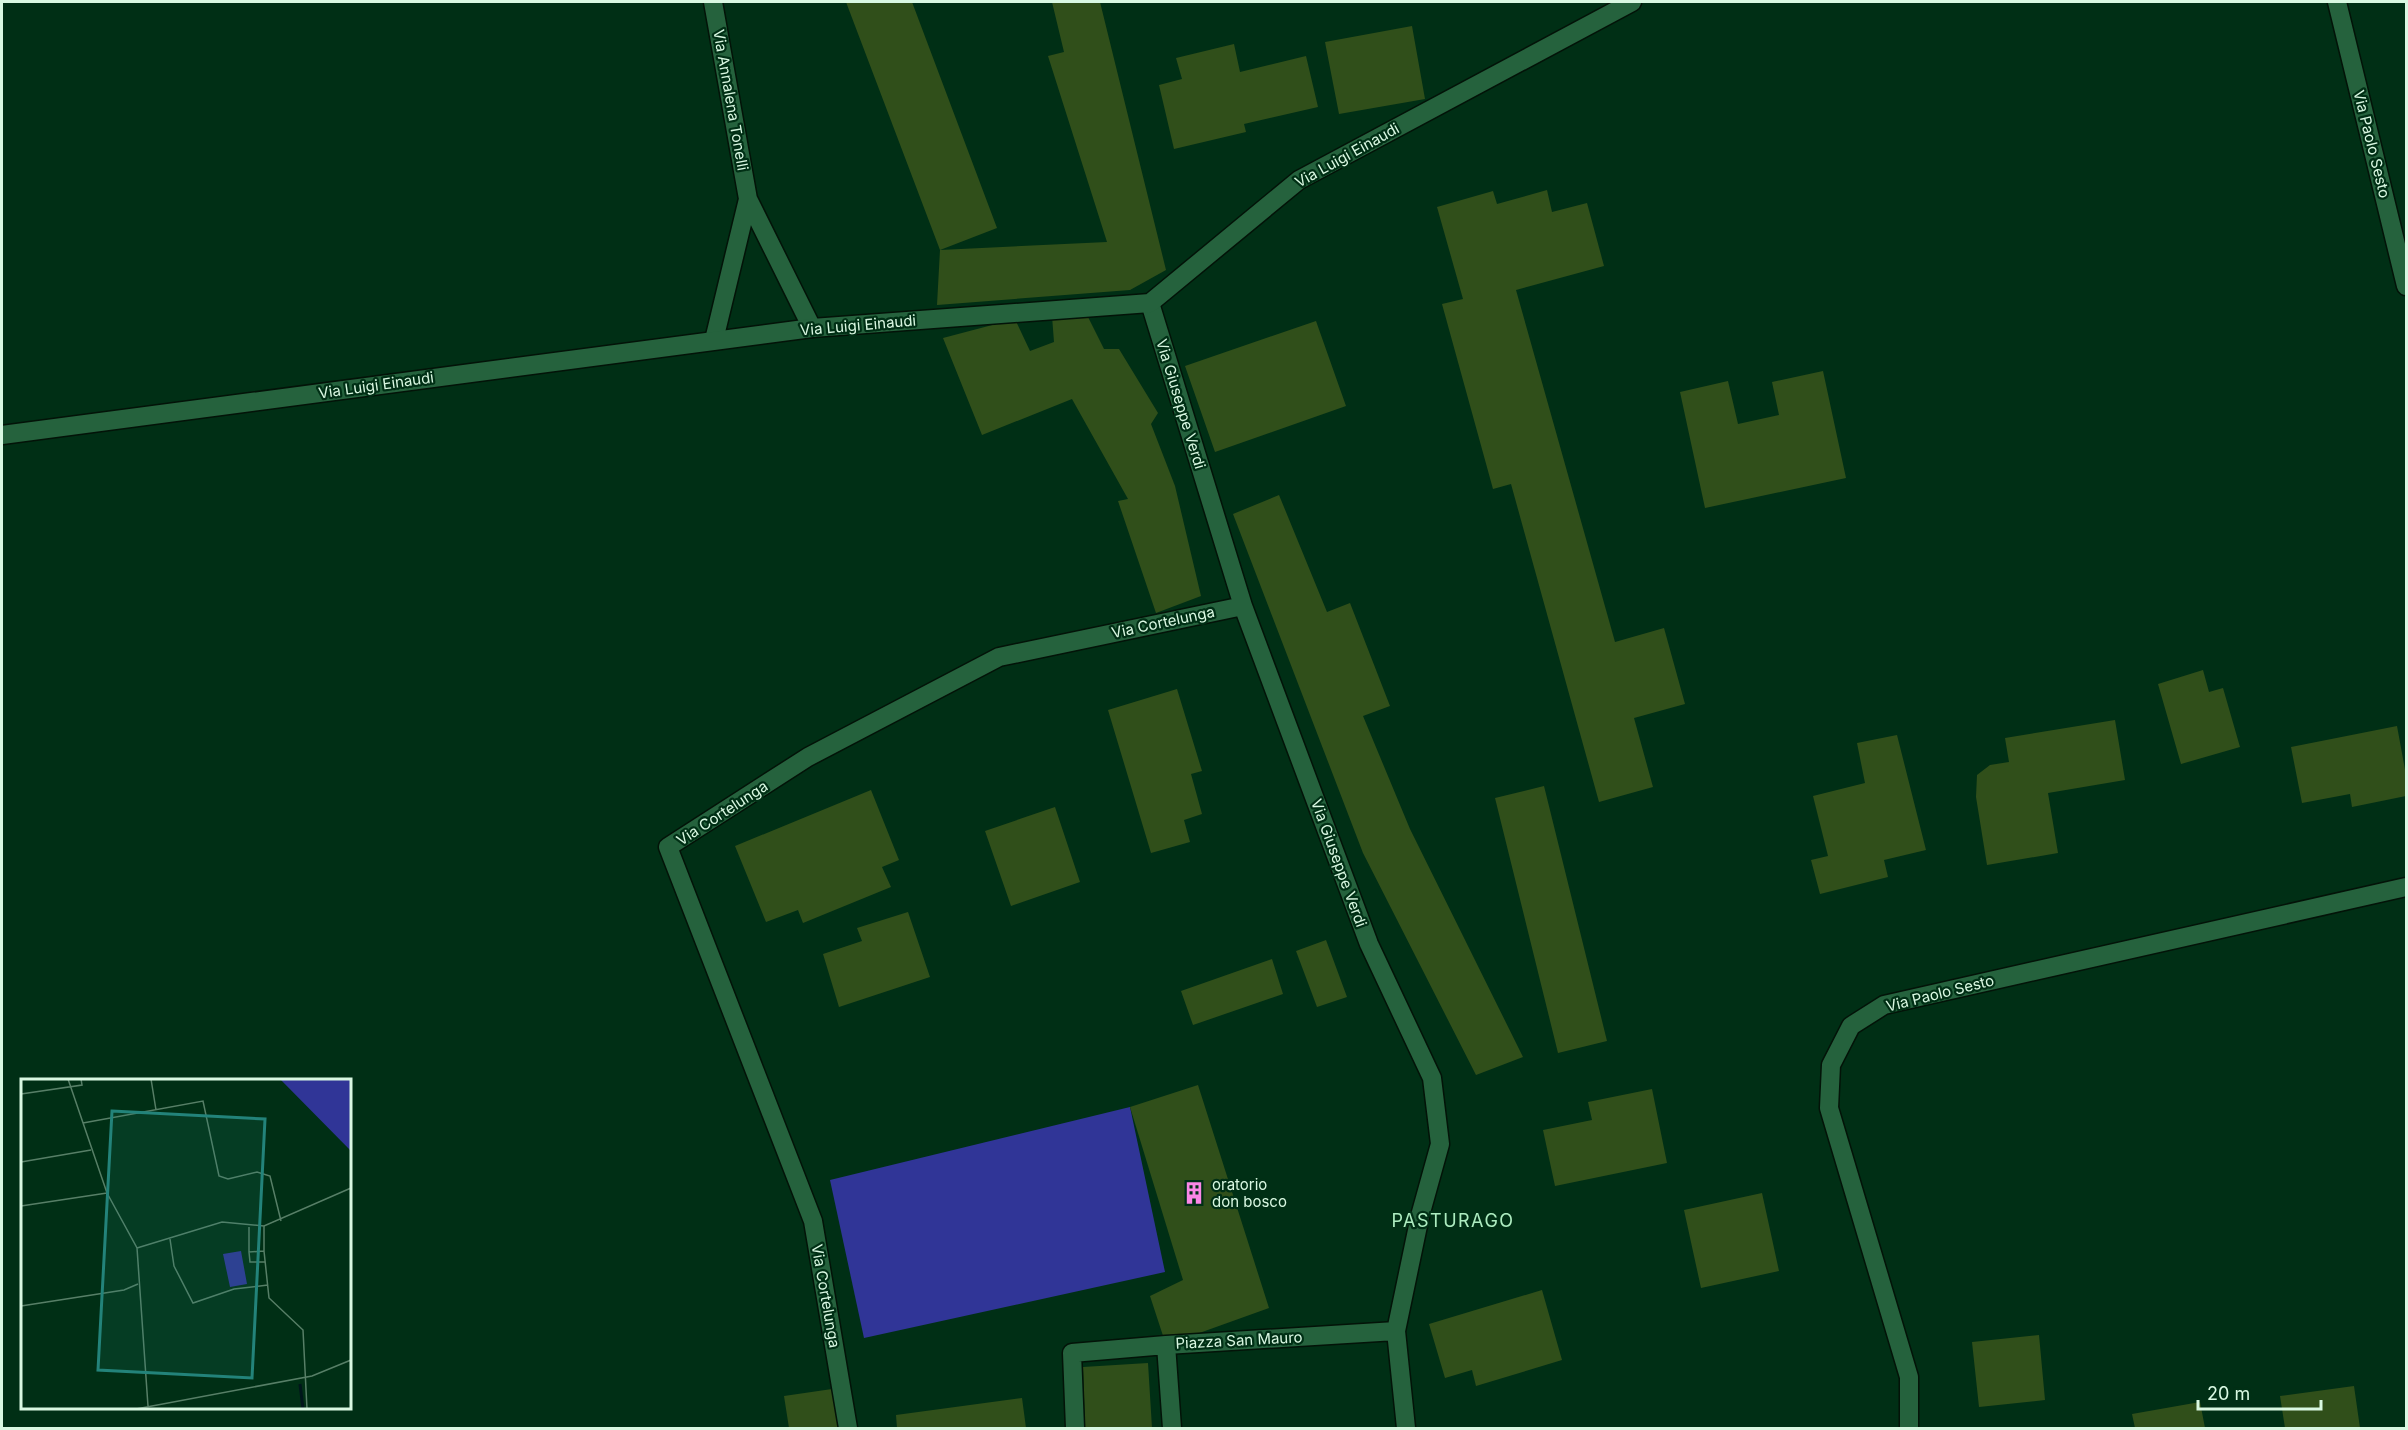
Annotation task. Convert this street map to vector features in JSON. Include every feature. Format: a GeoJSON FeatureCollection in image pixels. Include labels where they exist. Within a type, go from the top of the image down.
{"type":"FeatureCollection","features":[{"type":"Feature","properties":{"kind":"street","name":"Via Annalena Tonelli"},"geometry":{"type":"LineString","coordinates":[[713,2],[748,199],[812,328]]}},
{"type":"Feature","properties":{"kind":"street","name":"Via Luigi Einaudi"},"geometry":{"type":"LineString","coordinates":[[2,435],[812,328],[1150,303],[1299,180],[1632,2]]}},
{"type":"Feature","properties":{"kind":"street","name":"Via Paolo Sesto"},"geometry":{"type":"LineString","coordinates":[[2337,2],[2406,286]]}},
{"type":"Feature","properties":{"kind":"street","name":"Via Annalena Tonelli"},"geometry":{"type":"LineString","coordinates":[[714,340],[748,199]]}},
{"type":"Feature","properties":{"kind":"street","name":"Via Giuseppe Verdi"},"geometry":{"type":"LineString","coordinates":[[1150,303],[1243,606],[1369,944],[1432,1078],[1440,1144],[1420,1216],[1396,1331],[1406,1428]]}},
{"type":"Feature","properties":{"kind":"street","name":"Via Cortelunga"},"geometry":{"type":"LineString","coordinates":[[848,1428],[813,1221],[669,847],[808,757],[999,657],[1243,606]]}},
{"type":"Feature","properties":{"kind":"street","name":"Via Paolo Sesto"},"geometry":{"type":"LineString","coordinates":[[1909,1428],[1909,1377],[1829,1108],[1831,1065],[1851,1026],[1884,1005],[2406,887]]}},
{"type":"Feature","properties":{"kind":"street","name":"Piazza San Mauro"},"geometry":{"type":"LineString","coordinates":[[1172,1428],[1166,1345],[1396,1331]]}},
{"type":"Feature","properties":{"kind":"street"},"geometry":{"type":"LineString","coordinates":[[1075,1428],[1072,1353],[1166,1345]]}},
{"type":"Feature","properties":{"kind":"shaded area"},"geometry":{"type":"Polygon","coordinates":[[[1130,1107],[1165,1272],[864,1338],[830,1180],[1130,1107]]]}},
{"type":"Feature","properties":{"kind":"building"},"geometry":{"type":"Polygon","coordinates":[[[846,2],[912,2],[997,228],[940,250],[846,2]]]}},
{"type":"Feature","properties":{"kind":"building"},"geometry":{"type":"Polygon","coordinates":[[[1052,2],[1100,2],[1166,270],[1130,290],[937,305],[940,250],[1107,242],[1048,56],[1064,52],[1052,2]]]}},
{"type":"Feature","properties":{"kind":"building"},"geometry":{"type":"Polygon","coordinates":[[[1412,26],[1425,99],[1339,114],[1325,42],[1412,26]]]}},
{"type":"Feature","properties":{"kind":"building"},"geometry":{"type":"Polygon","coordinates":[[[1234,44],[1240,72],[1306,56],[1318,107],[1244,124],[1246,132],[1174,149],[1159,85],[1182,79],[1176,58],[1234,44]]]}},
{"type":"Feature","properties":{"kind":"building"},"geometry":{"type":"Polygon","coordinates":[[[1547,190],[1552,212],[1587,203],[1604,266],[1516,290],[1615,642],[1664,628],[1685,704],[1634,718],[1653,787],[1599,802],[1511,484],[1493,489],[1442,304],[1463,299],[1437,207],[1493,191],[1497,204],[1547,190]]]}},
{"type":"Feature","properties":{"kind":"building"},"geometry":{"type":"Polygon","coordinates":[[[1085,311],[1104,349],[1119,349],[1158,413],[1151,424],[1175,486],[1201,596],[1156,613],[1118,501],[1128,499],[1072,399],[982,435],[943,338],[1015,319],[1030,351],[1054,342],[1052,316],[1085,311]]]}},
{"type":"Feature","properties":{"kind":"building"},"geometry":{"type":"Polygon","coordinates":[[[1316,321],[1346,406],[1215,452],[1185,366],[1316,321]]]}},
{"type":"Feature","properties":{"kind":"building"},"geometry":{"type":"Polygon","coordinates":[[[1823,371],[1846,478],[1705,508],[1680,392],[1728,381],[1738,424],[1779,415],[1772,382],[1823,371]]]}},
{"type":"Feature","properties":{"kind":"building"},"geometry":{"type":"Polygon","coordinates":[[[1279,495],[1327,612],[1350,603],[1390,706],[1363,716],[1410,829],[1523,1057],[1476,1075],[1363,853],[1233,514],[1279,495]]]}},
{"type":"Feature","properties":{"kind":"building"},"geometry":{"type":"Polygon","coordinates":[[[2203,670],[2209,692],[2223,688],[2240,747],[2181,764],[2158,684],[2203,670]]]}},
{"type":"Feature","properties":{"kind":"building"},"geometry":{"type":"Polygon","coordinates":[[[1177,689],[1202,771],[1191,774],[1202,814],[1184,820],[1190,842],[1151,853],[1108,710],[1177,689]]]}},
{"type":"Feature","properties":{"kind":"building"},"geometry":{"type":"Polygon","coordinates":[[[2115,720],[2125,780],[2048,793],[2058,853],[1987,865],[1976,797],[1977,775],[1990,765],[2009,762],[2005,738],[2115,720]]]}},
{"type":"Feature","properties":{"kind":"building"},"geometry":{"type":"Polygon","coordinates":[[[2397,726],[2406,775],[2406,796],[2352,807],[2350,794],[2302,803],[2291,747],[2397,726]]]}},
{"type":"Feature","properties":{"kind":"building"},"geometry":{"type":"Polygon","coordinates":[[[1897,735],[1926,850],[1884,860],[1888,877],[1820,894],[1811,860],[1828,856],[1813,796],[1865,783],[1857,743],[1897,735]]]}},
{"type":"Feature","properties":{"kind":"building"},"geometry":{"type":"Polygon","coordinates":[[[1544,786],[1607,1041],[1558,1053],[1495,798],[1544,786]]]}},
{"type":"Feature","properties":{"kind":"building"},"geometry":{"type":"Polygon","coordinates":[[[871,790],[899,860],[882,867],[891,887],[803,923],[798,910],[766,922],[735,846],[871,790]]]}},
{"type":"Feature","properties":{"kind":"building"},"geometry":{"type":"Polygon","coordinates":[[[1055,807],[1080,882],[1011,906],[985,831],[1055,807]]]}},
{"type":"Feature","properties":{"kind":"building"},"geometry":{"type":"Polygon","coordinates":[[[908,912],[930,977],[839,1007],[823,954],[862,941],[857,928],[908,912]]]}},
{"type":"Feature","properties":{"kind":"building"},"geometry":{"type":"Polygon","coordinates":[[[1326,940],[1347,997],[1317,1007],[1296,951],[1326,940]]]}},
{"type":"Feature","properties":{"kind":"building"},"geometry":{"type":"Polygon","coordinates":[[[1272,959],[1283,994],[1193,1025],[1181,991],[1272,959]]]}},
{"type":"Feature","properties":{"kind":"building","name":"oratorio don bosco"},"geometry":{"type":"Polygon","coordinates":[[[1198,1085],[1269,1308],[1166,1345],[1150,1296],[1183,1280],[1130,1107],[1198,1085]]]}},
{"type":"Feature","properties":{"kind":"building"},"geometry":{"type":"Polygon","coordinates":[[[1652,1089],[1667,1163],[1555,1186],[1543,1130],[1592,1120],[1588,1102],[1652,1089]]]}},
{"type":"Feature","properties":{"kind":"building"},"geometry":{"type":"Polygon","coordinates":[[[1762,1193],[1779,1271],[1701,1288],[1684,1210],[1762,1193]]]}},
{"type":"Feature","properties":{"kind":"building"},"geometry":{"type":"Polygon","coordinates":[[[1542,1290],[1562,1360],[1476,1386],[1472,1370],[1445,1378],[1429,1324],[1542,1290]]]}},
{"type":"Feature","properties":{"kind":"building"},"geometry":{"type":"Polygon","coordinates":[[[2039,1335],[2045,1400],[1979,1407],[1972,1342],[2039,1335]]]}},
{"type":"Feature","properties":{"kind":"building"},"geometry":{"type":"Polygon","coordinates":[[[1148,1363],[1152,1428],[1085,1428],[1083,1367],[1148,1363]]]}},
{"type":"Feature","properties":{"kind":"building"},"geometry":{"type":"Polygon","coordinates":[[[2354,1386],[2360,1428],[2285,1428],[2280,1396],[2354,1386]]]}},
{"type":"Feature","properties":{"kind":"building"},"geometry":{"type":"Polygon","coordinates":[[[832,1389],[838,1428],[789,1428],[784,1396],[832,1389]]]}},
{"type":"Feature","properties":{"kind":"building"},"geometry":{"type":"Polygon","coordinates":[[[1022,1398],[1026,1428],[897,1428],[896,1415],[1022,1398]]]}},
{"type":"Feature","properties":{"kind":"building"},"geometry":{"type":"Polygon","coordinates":[[[2200,1402],[2205,1428],[2135,1428],[2132,1414],[2200,1402]]]}},
{"type":"Feature","properties":{"kind":"place","name":"oratorio don bosco"},"geometry":{"type":"Point","coordinates":[1194,1193]}},
{"type":"Feature","properties":{"kind":"district","name":"PASTURAGO"},"geometry":{"type":"Point","coordinates":[1453,1220]}}]}
